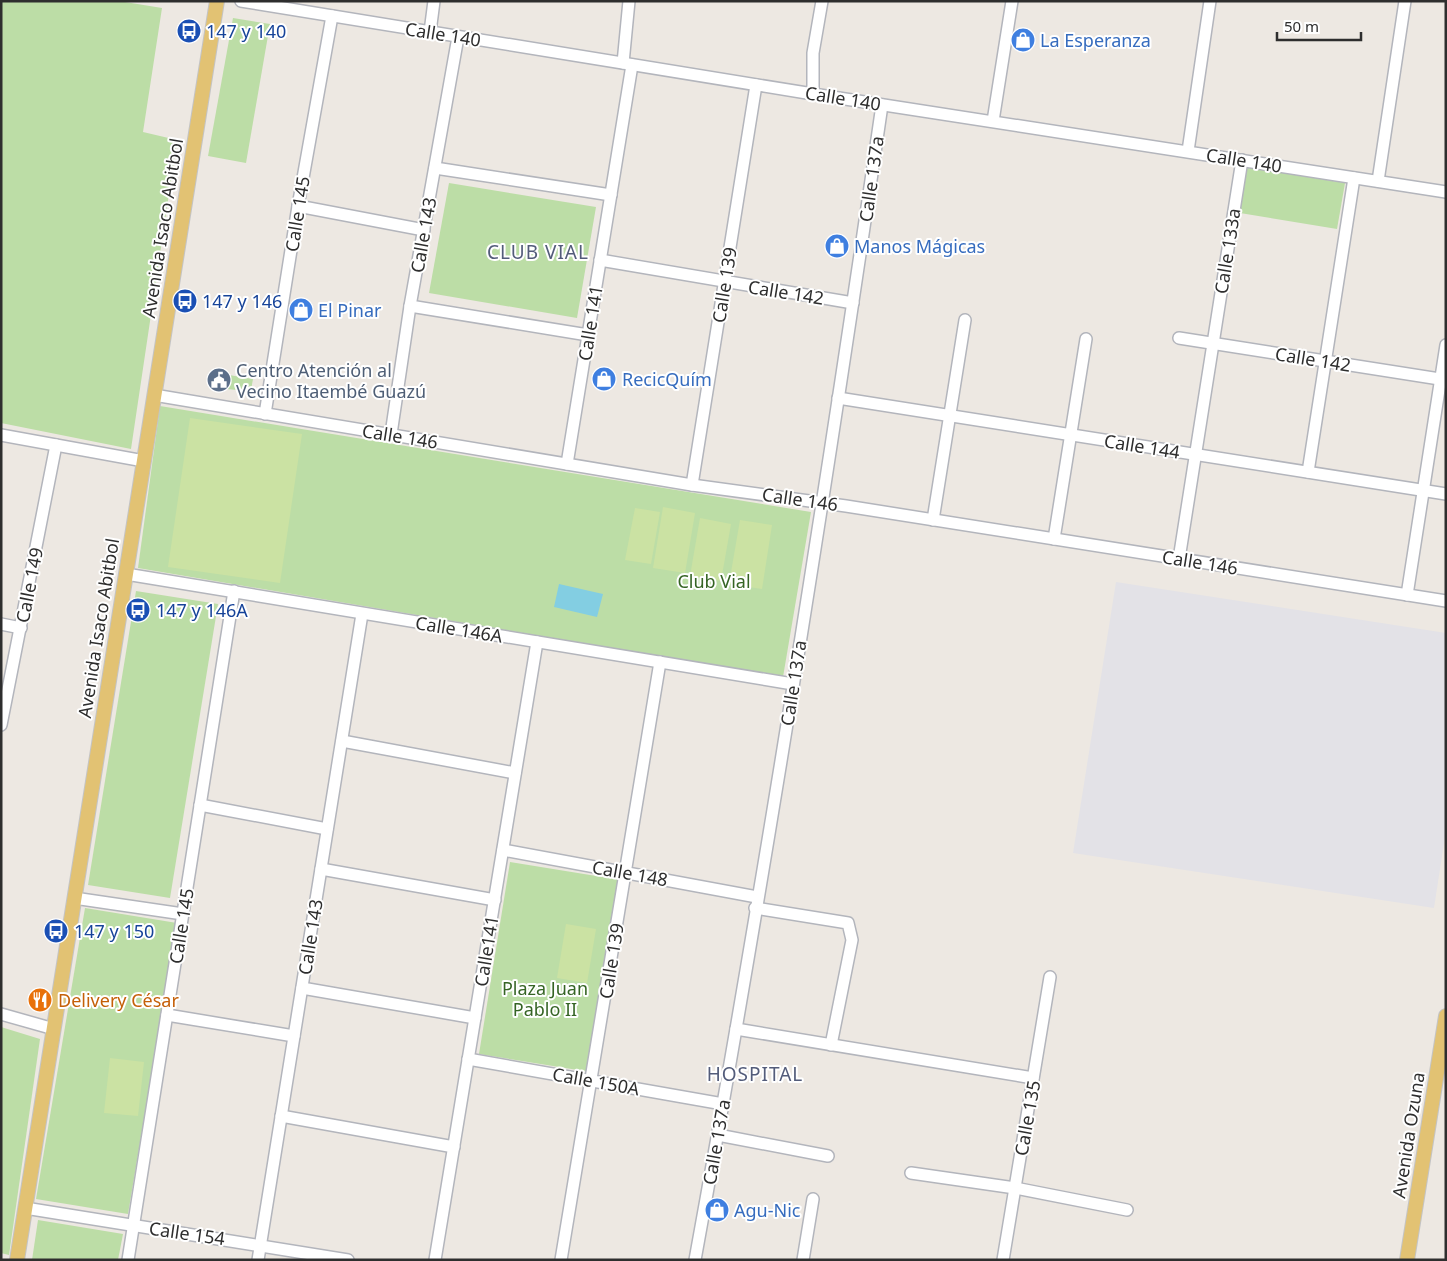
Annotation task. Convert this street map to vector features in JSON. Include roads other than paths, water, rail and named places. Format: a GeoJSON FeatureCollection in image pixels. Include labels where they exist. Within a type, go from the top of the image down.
{"type":"FeatureCollection","features":[{"type":"Feature","properties":{"kind":"main road","name":"Avenida Isaco Abitbol"},"geometry":{"type":"LineString","coordinates":[[17,1260],[217,1]]}},
{"type":"Feature","properties":{"kind":"main road","name":"Avenida Ozuna"},"geometry":{"type":"LineString","coordinates":[[1406,1260],[1444,1038],[1446,1016]]}},
{"type":"Feature","properties":{"kind":"street","name":"Calle 140"},"geometry":{"type":"LineString","coordinates":[[241,1],[882,105],[1446,192]]}},
{"type":"Feature","properties":{"kind":"street"},"geometry":{"type":"LineString","coordinates":[[430,32],[434,1]]}},
{"type":"Feature","properties":{"kind":"street","name":"Calle 141"},"geometry":{"type":"LineString","coordinates":[[567,464],[611,195],[628,64],[630,1]]}},
{"type":"Feature","properties":{"kind":"street"},"geometry":{"type":"LineString","coordinates":[[813,94],[812,53],[822,1]]}},
{"type":"Feature","properties":{"kind":"street"},"geometry":{"type":"LineString","coordinates":[[992,121],[1012,1]]}},
{"type":"Feature","properties":{"kind":"street"},"geometry":{"type":"LineString","coordinates":[[1188,151],[1210,1]]}},
{"type":"Feature","properties":{"kind":"street"},"geometry":{"type":"LineString","coordinates":[[1378,181],[1404,1]]}},
{"type":"Feature","properties":{"kind":"street","name":"Calle 145"},"geometry":{"type":"LineString","coordinates":[[265,414],[298,206],[332,16]]}},
{"type":"Feature","properties":{"kind":"street","name":"Calle 143"},"geometry":{"type":"LineString","coordinates":[[391,434],[410,306],[458,37]]}},
{"type":"Feature","properties":{"kind":"street","name":"Calle 139"},"geometry":{"type":"LineString","coordinates":[[692,485],[756,85]]}},
{"type":"Feature","properties":{"kind":"street","name":"Calle 137a"},"geometry":{"type":"LineString","coordinates":[[695,1260],[736,1029],[792,684],[853,303],[882,105]]}},
{"type":"Feature","properties":{"kind":"street","name":"Calle 133a"},"geometry":{"type":"LineString","coordinates":[[1179,558],[1242,160]]}},
{"type":"Feature","properties":{"kind":"street"},"geometry":{"type":"LineString","coordinates":[[435,168],[611,195]]}},
{"type":"Feature","properties":{"kind":"street"},"geometry":{"type":"LineString","coordinates":[[1308,472],[1354,178]]}},
{"type":"Feature","properties":{"kind":"street"},"geometry":{"type":"LineString","coordinates":[[298,206],[424,230]]}},
{"type":"Feature","properties":{"kind":"street","name":"Calle 142"},"geometry":{"type":"LineString","coordinates":[[600,260],[853,303]]}},
{"type":"Feature","properties":{"kind":"street"},"geometry":{"type":"LineString","coordinates":[[410,306],[588,335]]}},
{"type":"Feature","properties":{"kind":"street"},"geometry":{"type":"LineString","coordinates":[[933,520],[965,320]]}},
{"type":"Feature","properties":{"kind":"street","name":"Calle 142"},"geometry":{"type":"LineString","coordinates":[[1179,338],[1443,379]]}},
{"type":"Feature","properties":{"kind":"street"},"geometry":{"type":"LineString","coordinates":[[1054,539],[1086,339]]}},
{"type":"Feature","properties":{"kind":"street"},"geometry":{"type":"LineString","coordinates":[[1406,595],[1443,379],[1446,346]]}},
{"type":"Feature","properties":{"kind":"street","name":"Calle 146"},"geometry":{"type":"LineString","coordinates":[[154,395],[692,485],[821,502],[1446,601]]}},
{"type":"Feature","properties":{"kind":"street","name":"Calle 144"},"geometry":{"type":"LineString","coordinates":[[838,398],[1446,494]]}},
{"type":"Feature","properties":{"kind":"street"},"geometry":{"type":"LineString","coordinates":[[1,435],[144,461]]}},
{"type":"Feature","properties":{"kind":"street","name":"Calle 149"},"geometry":{"type":"LineString","coordinates":[[1,725],[56,445]]}},
{"type":"Feature","properties":{"kind":"street","name":"Calle 146A"},"geometry":{"type":"LineString","coordinates":[[126,574],[792,684]]}},
{"type":"Feature","properties":{"kind":"street","name":"Calle 145"},"geometry":{"type":"LineString","coordinates":[[128,1260],[234,591]]}},
{"type":"Feature","properties":{"kind":"street","name":"Calle 143"},"geometry":{"type":"LineString","coordinates":[[258,1260],[362,614]]}},
{"type":"Feature","properties":{"kind":"street"},"geometry":{"type":"LineString","coordinates":[[1,624],[21,628]]}},
{"type":"Feature","properties":{"kind":"street","name":"Calle141"},"geometry":{"type":"LineString","coordinates":[[435,1260],[537,642]]}},
{"type":"Feature","properties":{"kind":"street","name":"Calle 139"},"geometry":{"type":"LineString","coordinates":[[562,1260],[660,662]]}},
{"type":"Feature","properties":{"kind":"street"},"geometry":{"type":"LineString","coordinates":[[342,741],[515,773]]}},
{"type":"Feature","properties":{"kind":"street"},"geometry":{"type":"LineString","coordinates":[[200,805],[328,829]]}},
{"type":"Feature","properties":{"kind":"street","name":"Calle 148"},"geometry":{"type":"LineString","coordinates":[[503,850],[625,873],[848,923],[852,940],[831,1045]]}},
{"type":"Feature","properties":{"kind":"street"},"geometry":{"type":"LineString","coordinates":[[321,869],[494,900]]}},
{"type":"Feature","properties":{"kind":"street"},"geometry":{"type":"LineString","coordinates":[[74,898],[183,914]]}},
{"type":"Feature","properties":{"kind":"street","name":"Calle 135"},"geometry":{"type":"LineString","coordinates":[[1003,1260],[1050,977]]}},
{"type":"Feature","properties":{"kind":"street"},"geometry":{"type":"LineString","coordinates":[[302,988],[475,1018]]}},
{"type":"Feature","properties":{"kind":"street"},"geometry":{"type":"LineString","coordinates":[[1,1014],[54,1029]]}},
{"type":"Feature","properties":{"kind":"street"},"geometry":{"type":"LineString","coordinates":[[167,1014],[294,1036]]}},
{"type":"Feature","properties":{"kind":"street"},"geometry":{"type":"LineString","coordinates":[[736,1029],[1033,1078]]}},
{"type":"Feature","properties":{"kind":"street","name":"Calle 150A"},"geometry":{"type":"LineString","coordinates":[[468,1059],[723,1104]]}},
{"type":"Feature","properties":{"kind":"street"},"geometry":{"type":"LineString","coordinates":[[281,1116],[454,1147]]}},
{"type":"Feature","properties":{"kind":"street"},"geometry":{"type":"LineString","coordinates":[[718,1135],[828,1156]]}},
{"type":"Feature","properties":{"kind":"street"},"geometry":{"type":"LineString","coordinates":[[911,1173],[1015,1188],[1127,1210]]}},
{"type":"Feature","properties":{"kind":"street"},"geometry":{"type":"LineString","coordinates":[[803,1260],[813,1199]]}},
{"type":"Feature","properties":{"kind":"street","name":"Calle 154"},"geometry":{"type":"LineString","coordinates":[[26,1208],[260,1244],[348,1260]]}},
{"type":"Feature","properties":{"kind":"water"},"geometry":{"type":"Polygon","coordinates":[[[559,584],[603,594],[597,617],[554,607],[559,584]]]}},
{"type":"Feature","properties":{"kind":"place","name":"147 y 140"},"geometry":{"type":"Point","coordinates":[189,31]}},
{"type":"Feature","properties":{"kind":"place","name":"La Esperanza"},"geometry":{"type":"Point","coordinates":[1023,40]}},
{"type":"Feature","properties":{"kind":"place","name":"Manos Mágicas"},"geometry":{"type":"Point","coordinates":[837,246]}},
{"type":"Feature","properties":{"kind":"place","name":"147 y 146"},"geometry":{"type":"Point","coordinates":[185,301]}},
{"type":"Feature","properties":{"kind":"place","name":"El Pinar"},"geometry":{"type":"Point","coordinates":[301,310]}},
{"type":"Feature","properties":{"kind":"place","name":"RecicQuím"},"geometry":{"type":"Point","coordinates":[604,379]}},
{"type":"Feature","properties":{"kind":"place","name":"Centro Atención al Vecino Itaembé Guazú"},"geometry":{"type":"Point","coordinates":[219,380]}},
{"type":"Feature","properties":{"kind":"place","name":"147 y 146A"},"geometry":{"type":"Point","coordinates":[138,610]}},
{"type":"Feature","properties":{"kind":"place","name":"147 y 150"},"geometry":{"type":"Point","coordinates":[56,931]}},
{"type":"Feature","properties":{"kind":"place","name":"Delivery César"},"geometry":{"type":"Point","coordinates":[40,1000]}},
{"type":"Feature","properties":{"kind":"place","name":"Agu-Nic"},"geometry":{"type":"Point","coordinates":[717,1210]}},
{"type":"Feature","properties":{"kind":"district","name":"CLUB VIAL"},"geometry":{"type":"Point","coordinates":[538,252]}},
{"type":"Feature","properties":{"kind":"district","name":"HOSPITAL"},"geometry":{"type":"Point","coordinates":[755,1074]}},
{"type":"Feature","properties":{"kind":"park label","name":"Club Vial"},"geometry":{"type":"Point","coordinates":[714,581]}},
{"type":"Feature","properties":{"kind":"park label","name":"Plaza Juan Pablo II"},"geometry":{"type":"Point","coordinates":[545,998]}}]}
